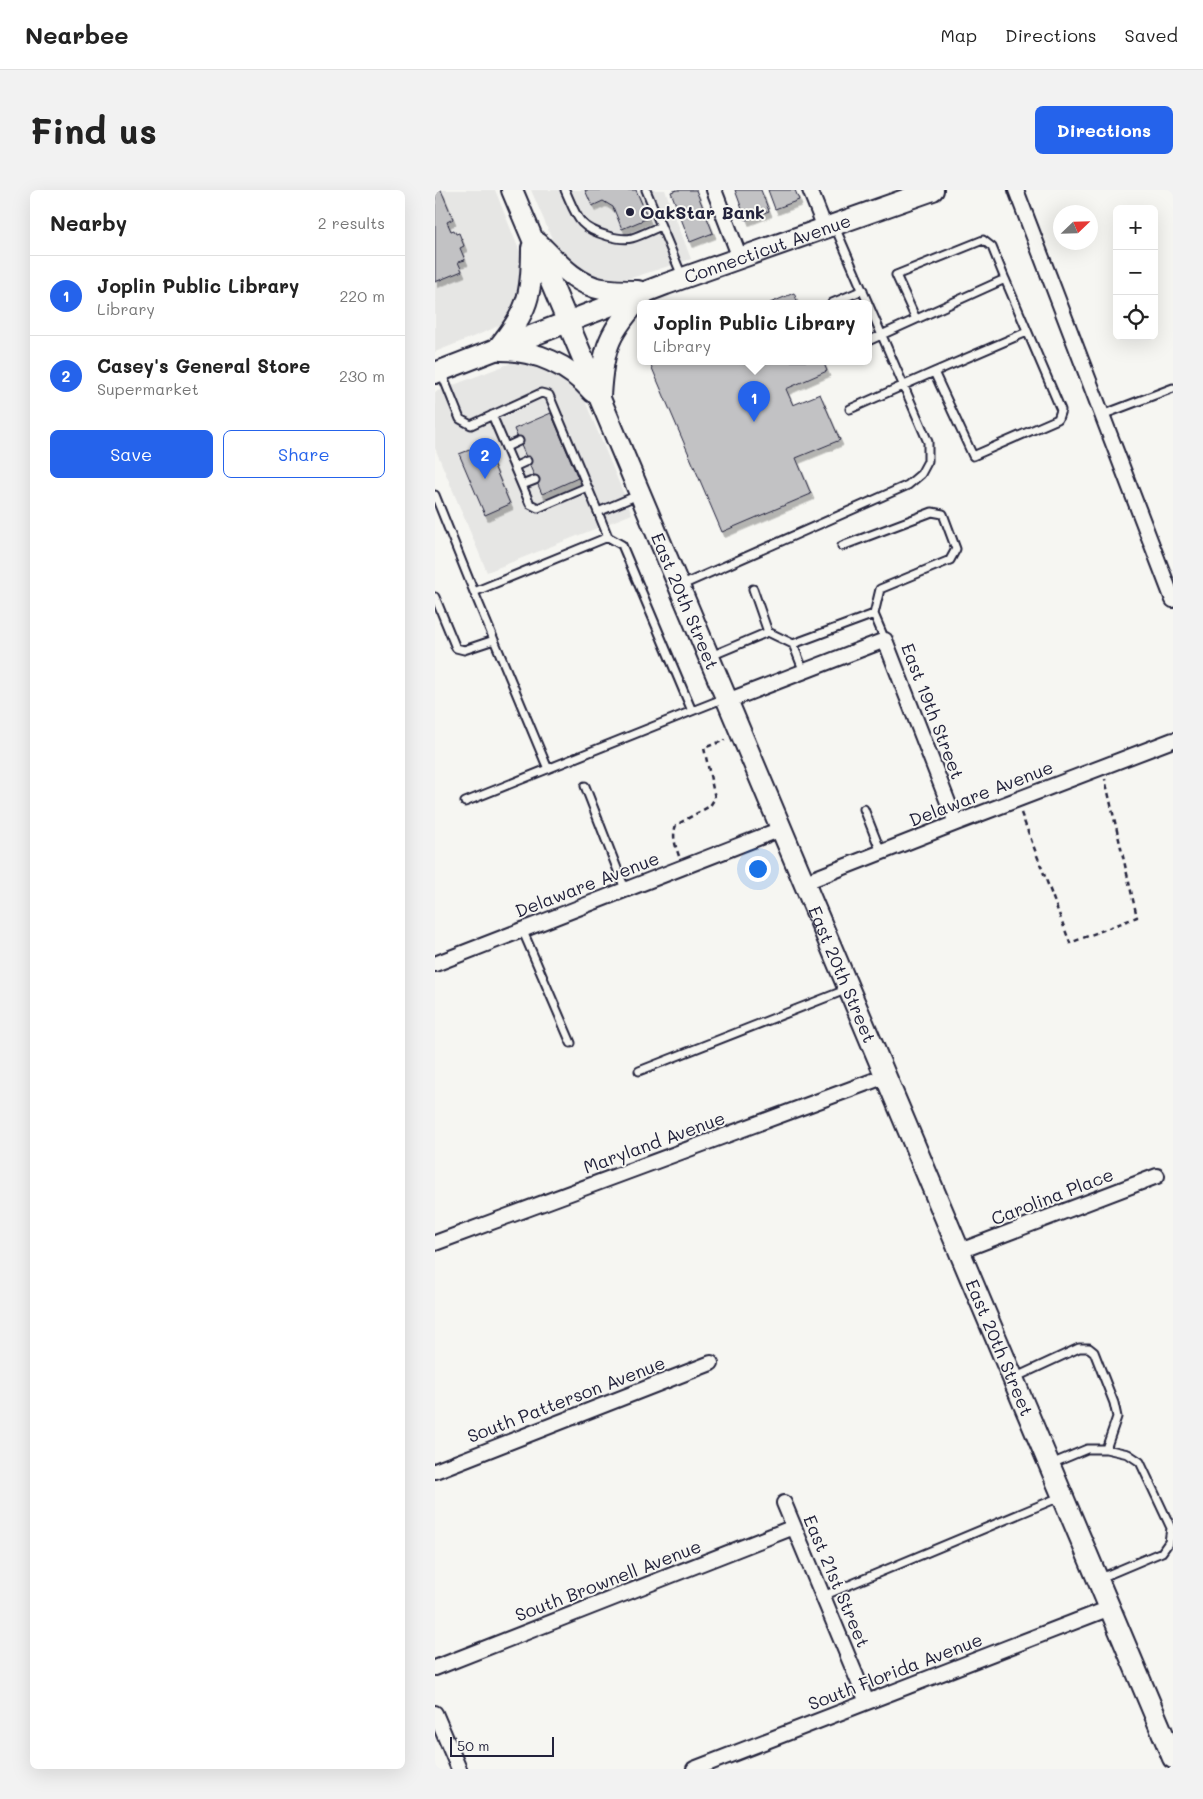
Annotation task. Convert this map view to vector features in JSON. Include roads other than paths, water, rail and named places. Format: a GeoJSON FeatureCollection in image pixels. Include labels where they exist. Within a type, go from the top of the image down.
{"type":"FeatureCollection","features":[{"type":"Feature","properties":{"kind":"main road","name":"Connecticut Avenue"},"geometry":{"type":"LineString","coordinates":[[438,372],[647,291],[933,190]]}},
{"type":"Feature","properties":{"kind":"main road","name":"East 20th Street"},"geometry":{"type":"LineString","coordinates":[[515,192],[567,322],[1173,1758]]}},
{"type":"Feature","properties":{"kind":"main road"},"geometry":{"type":"LineString","coordinates":[[531,236],[560,265],[581,281],[601,289],[647,291]]}},
{"type":"Feature","properties":{"kind":"main road"},"geometry":{"type":"LineString","coordinates":[[495,350],[518,320],[529,298],[532,278],[531,236]]}},
{"type":"Feature","properties":{"kind":"main road"},"geometry":{"type":"LineString","coordinates":[[639,300],[647,291]]}},
{"type":"Feature","properties":{"kind":"main road"},"geometry":{"type":"LineString","coordinates":[[600,400],[602,365],[607,345],[622,320],[637,303]]}},
{"type":"Feature","properties":{"kind":"main road"},"geometry":{"type":"LineString","coordinates":[[495,350],[527,352],[563,367],[578,377],[600,400]]}},
{"type":"Feature","properties":{"kind":"street"},"geometry":{"type":"LineString","coordinates":[[714,190],[740,258]]}},
{"type":"Feature","properties":{"kind":"street"},"geometry":{"type":"LineString","coordinates":[[810,190],[830,226]]}},
{"type":"Feature","properties":{"kind":"street"},"geometry":{"type":"LineString","coordinates":[[1016,190],[1173,600]]}},
{"type":"Feature","properties":{"kind":"street"},"geometry":{"type":"LineString","coordinates":[[726,700],[885,640]]}},
{"type":"Feature","properties":{"kind":"street","name":"East 19th Street"},"geometry":{"type":"LineString","coordinates":[[885,640],[956,823]]}},
{"type":"Feature","properties":{"kind":"street","name":"Delaware Avenue"},"geometry":{"type":"LineString","coordinates":[[803,883],[1173,740]]}},
{"type":"Feature","properties":{"kind":"street","name":"Delaware Avenue"},"geometry":{"type":"LineString","coordinates":[[435,964],[781,829]]}},
{"type":"Feature","properties":{"kind":"street","name":"Maryland Avenue"},"geometry":{"type":"LineString","coordinates":[[435,1243],[885,1076]]}},
{"type":"Feature","properties":{"kind":"street","name":"Carolina Place"},"geometry":{"type":"LineString","coordinates":[[960,1251],[1157,1176]]}},
{"type":"Feature","properties":{"kind":"street","name":"South Patterson Avenue"},"geometry":{"type":"LineString","coordinates":[[435,1471],[711,1363]]}},
{"type":"Feature","properties":{"kind":"street","name":"East 21st Street"},"geometry":{"type":"LineString","coordinates":[[784,1503],[867,1702]]}},
{"type":"Feature","properties":{"kind":"street","name":"South Brownell Avenue"},"geometry":{"type":"LineString","coordinates":[[435,1668],[794,1527]]}},
{"type":"Feature","properties":{"kind":"street","name":"South Florida Avenue"},"geometry":{"type":"LineString","coordinates":[[694,1769],[1110,1608]]}},
{"type":"Feature","properties":{"kind":"street"},"geometry":{"type":"LineString","coordinates":[[435,1712],[459,1769]]}},
{"type":"Feature","properties":{"kind":"lane"},"geometry":{"type":"LineString","coordinates":[[565,190],[577,217],[586,228],[596,233],[614,238],[630,239],[661,226]]}},
{"type":"Feature","properties":{"kind":"lane"},"geometry":{"type":"LineString","coordinates":[[646,190],[683,278]]}},
{"type":"Feature","properties":{"kind":"lane"},"geometry":{"type":"LineString","coordinates":[[830,226],[867,300]]}},
{"type":"Feature","properties":{"kind":"lane"},"geometry":{"type":"LineString","coordinates":[[916,319],[896,275],[983,240],[992,247],[1061,410],[1058,419],[973,456],[934,372]]}},
{"type":"Feature","properties":{"kind":"lane"},"geometry":{"type":"LineString","coordinates":[[872,339],[1005,279]]}},
{"type":"Feature","properties":{"kind":"lane"},"geometry":{"type":"LineString","coordinates":[[839,300],[863,290]]}},
{"type":"Feature","properties":{"kind":"lane"},"geometry":{"type":"LineString","coordinates":[[679,586],[909,485],[921,474],[928,461],[928,442],[872,311]]}},
{"type":"Feature","properties":{"kind":"lane"},"geometry":{"type":"LineString","coordinates":[[850,409],[1027,332]]}},
{"type":"Feature","properties":{"kind":"lane"},"geometry":{"type":"LineString","coordinates":[[438,372],[460,419],[471,425],[541,394],[549,395],[557,423],[573,462],[599,512],[608,537],[622,545],[691,712]]}},
{"type":"Feature","properties":{"kind":"lane"},"geometry":{"type":"LineString","coordinates":[[1102,415],[1173,388]]}},
{"type":"Feature","properties":{"kind":"lane"},"geometry":{"type":"LineString","coordinates":[[492,415],[530,504],[538,508],[587,487]]}},
{"type":"Feature","properties":{"kind":"lane"},"geometry":{"type":"LineString","coordinates":[[506,447],[519,441]]}},
{"type":"Feature","properties":{"kind":"lane"},"geometry":{"type":"LineString","coordinates":[[514,466],[527,461]]}},
{"type":"Feature","properties":{"kind":"lane"},"geometry":{"type":"LineString","coordinates":[[522,485],[535,480]]}},
{"type":"Feature","properties":{"kind":"lane"},"geometry":{"type":"LineString","coordinates":[[599,512],[640,494]]}},
{"type":"Feature","properties":{"kind":"lane"},"geometry":{"type":"LineString","coordinates":[[435,495],[548,769]]}},
{"type":"Feature","properties":{"kind":"lane"},"geometry":{"type":"LineString","coordinates":[[842,546],[931,512],[943,514],[956,549],[950,560],[880,589],[874,614],[885,640]]}},
{"type":"Feature","properties":{"kind":"lane"},"geometry":{"type":"LineString","coordinates":[[474,592],[608,537]]}},
{"type":"Feature","properties":{"kind":"lane"},"geometry":{"type":"LineString","coordinates":[[753,589],[768,632],[793,644],[804,672]]}},
{"type":"Feature","properties":{"kind":"lane"},"geometry":{"type":"LineString","coordinates":[[435,597],[456,648],[464,650],[494,640]]}},
{"type":"Feature","properties":{"kind":"lane"},"geometry":{"type":"LineString","coordinates":[[793,644],[874,614]]}},
{"type":"Feature","properties":{"kind":"lane"},"geometry":{"type":"LineString","coordinates":[[709,657],[768,632]]}},
{"type":"Feature","properties":{"kind":"lane"},"geometry":{"type":"LineString","coordinates":[[465,802],[691,712],[726,700]]}},
{"type":"Feature","properties":{"kind":"lane"},"geometry":{"type":"LineString","coordinates":[[585,786],[625,889]]}},
{"type":"Feature","properties":{"kind":"lane"},"geometry":{"type":"LineString","coordinates":[[865,809],[881,852]]}},
{"type":"Feature","properties":{"kind":"lane"},"geometry":{"type":"LineString","coordinates":[[522,929],[571,1042]]}},
{"type":"Feature","properties":{"kind":"lane"},"geometry":{"type":"LineString","coordinates":[[639,1071],[849,989]]}},
{"type":"Feature","properties":{"kind":"lane"},"geometry":{"type":"LineString","coordinates":[[1013,1378],[1079,1348],[1089,1348],[1094,1352],[1114,1403],[1117,1417],[1106,1449]]}},
{"type":"Feature","properties":{"kind":"lane"},"geometry":{"type":"LineString","coordinates":[[1049,1464],[1087,1449],[1106,1449],[1129,1454],[1140,1462],[1171,1528],[1169,1542],[1162,1552],[1098,1580]]}},
{"type":"Feature","properties":{"kind":"lane"},"geometry":{"type":"LineString","coordinates":[[823,1596],[1063,1496]]}},
{"type":"Feature","properties":{"kind":"place","name":"OakStar Bank"},"geometry":{"type":"Point","coordinates":[630,212]}},
{"type":"Feature","properties":{"kind":"place","name":"Joplin Public Library"},"geometry":{"type":"Point","coordinates":[754,422]}},
{"type":"Feature","properties":{"kind":"place","name":"Casey's General Store"},"geometry":{"type":"Point","coordinates":[485,479]}}]}
